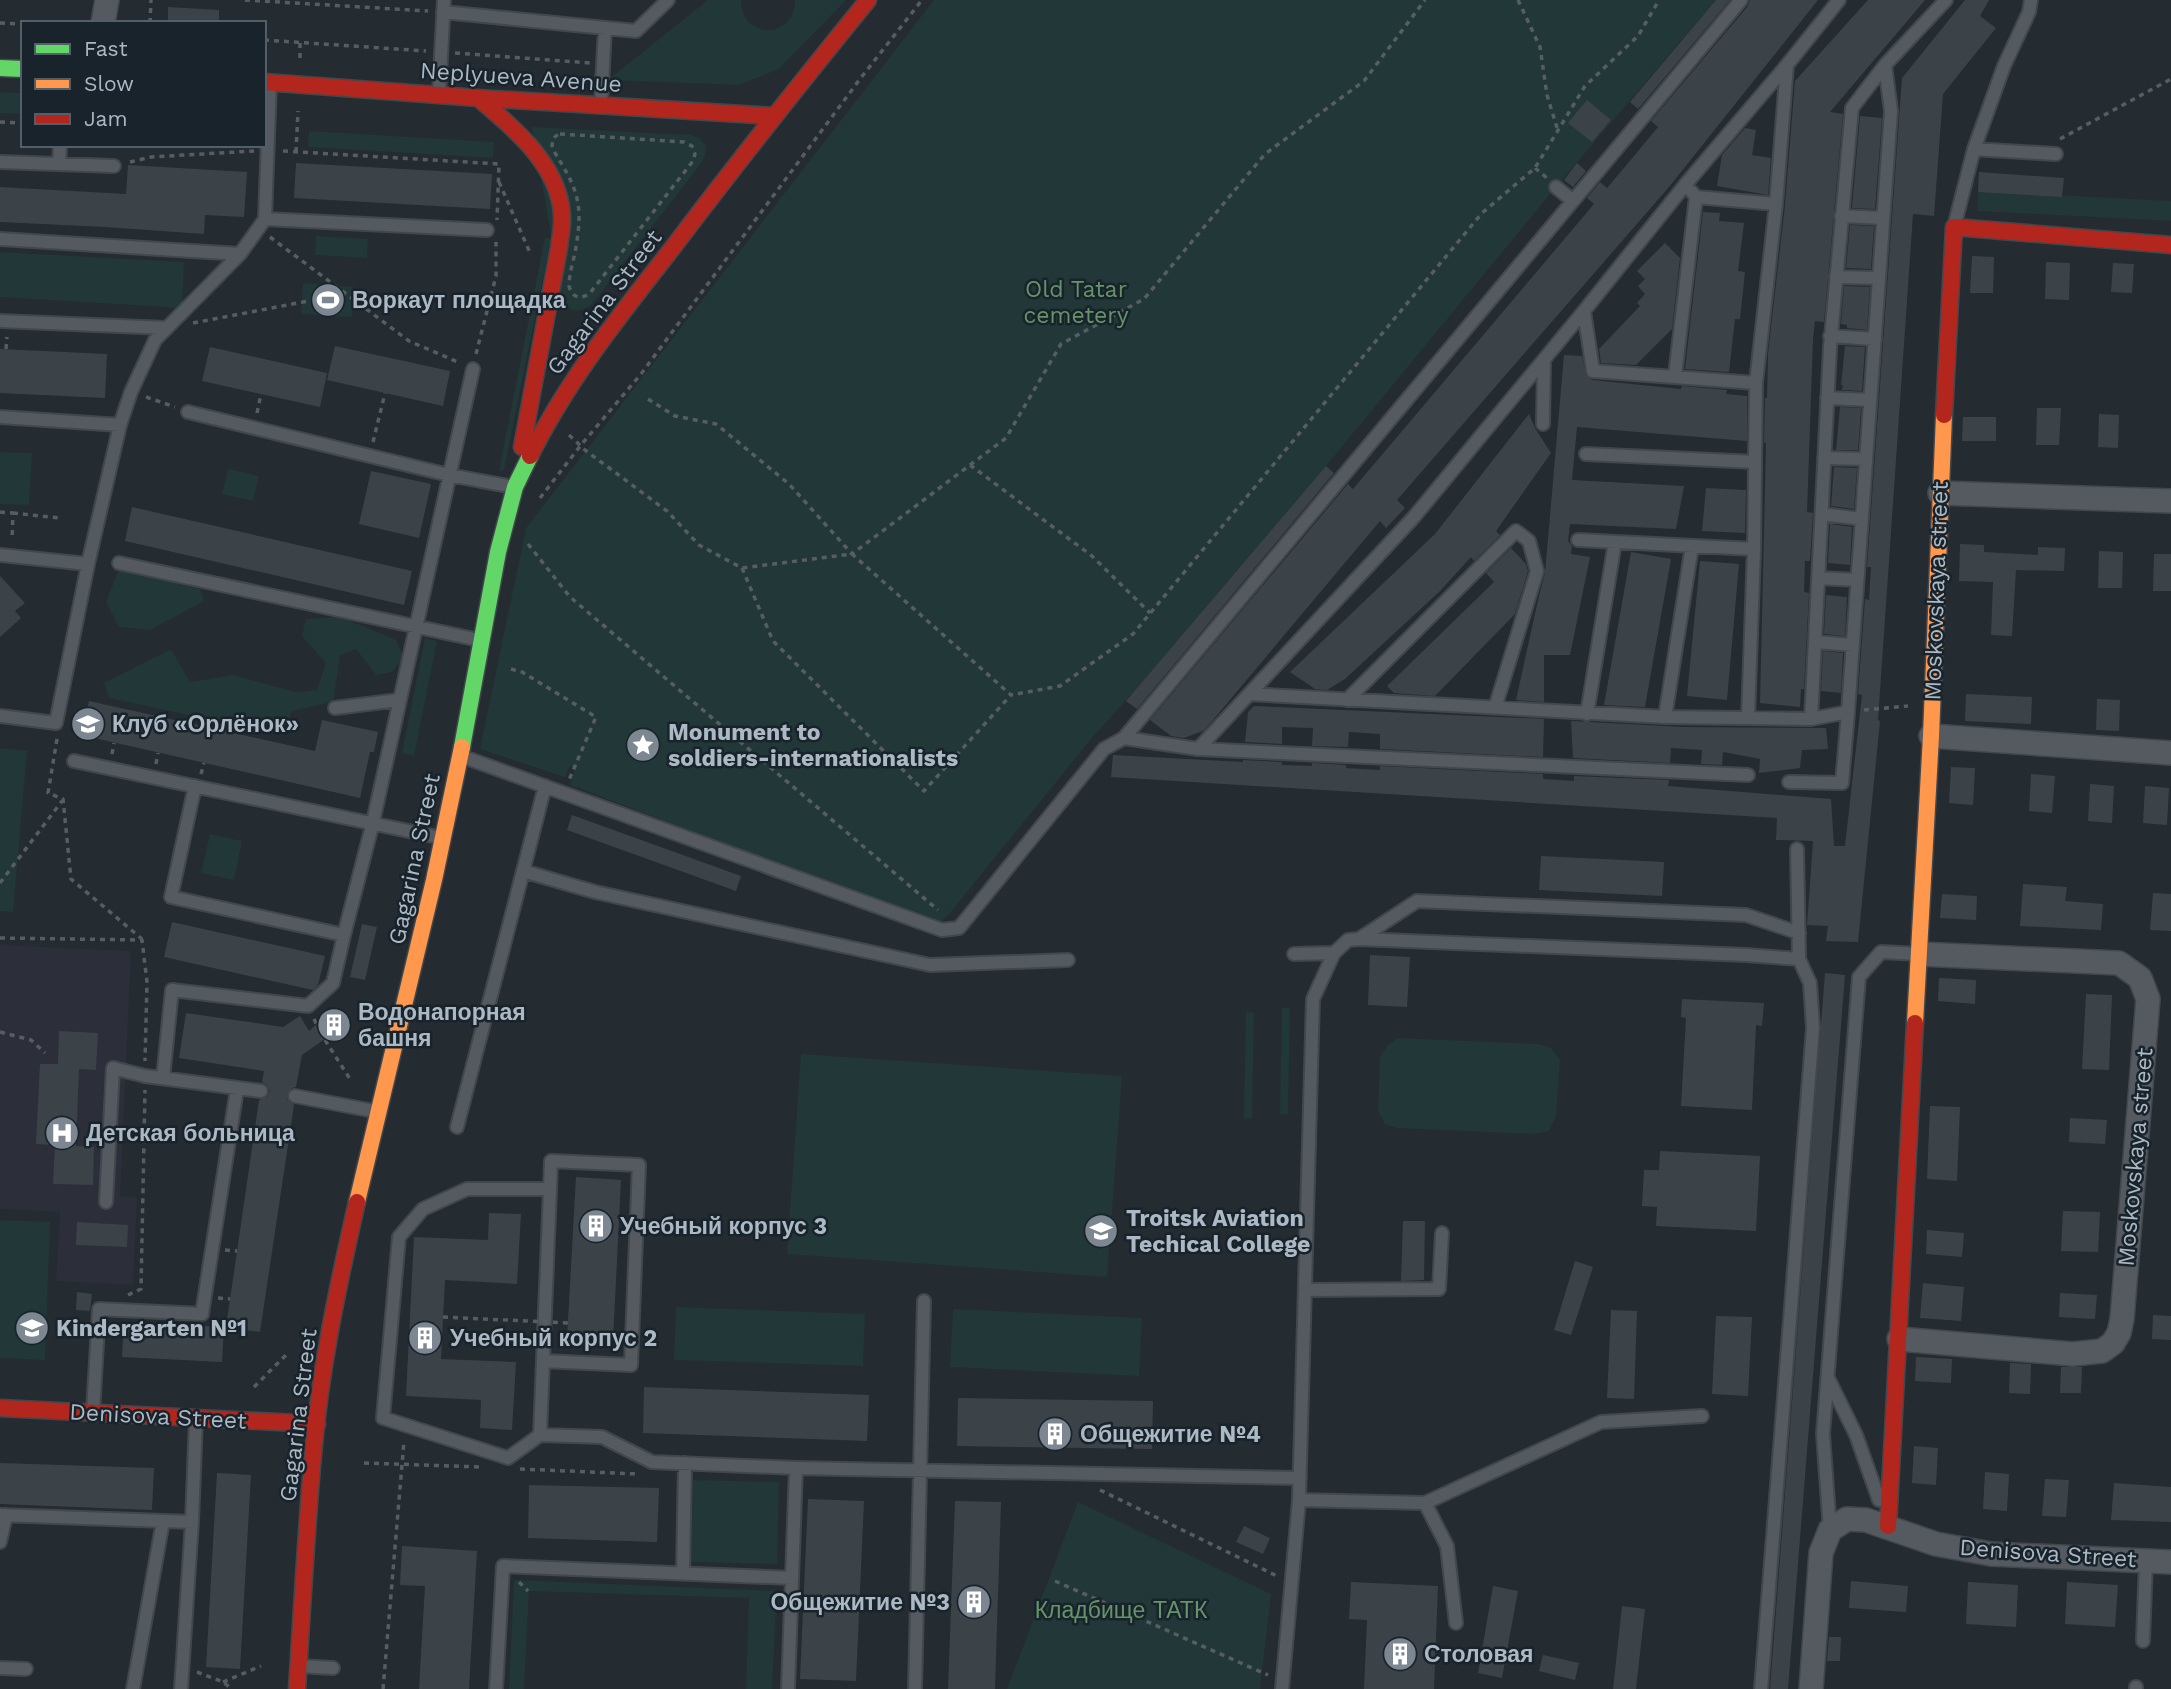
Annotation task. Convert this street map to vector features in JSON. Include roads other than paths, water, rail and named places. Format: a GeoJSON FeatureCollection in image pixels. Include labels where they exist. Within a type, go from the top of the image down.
{"type":"FeatureCollection","features":[{"type":"Feature","properties":{"kind":"street"},"geometry":{"type":"LineString","coordinates":[[103,21],[107,0]]}},
{"type":"Feature","properties":{"kind":"street","name":"Gagarina Street"},"geometry":{"type":"LineString","coordinates":[[297,1689],[317,1424],[343,1263],[443,838],[498,552],[515,487],[549,418],[588,357],[774,116],[868,0]]}},
{"type":"Feature","properties":{"kind":"street"},"geometry":{"type":"LineString","coordinates":[[0,68],[21,69]]}},
{"type":"Feature","properties":{"kind":"street","name":"Neplyueva Avenue"},"geometry":{"type":"LineString","coordinates":[[267,82],[774,116]]}},
{"type":"Feature","properties":{"kind":"street"},"geometry":{"type":"LineString","coordinates":[[478,98],[509,124],[536,155],[557,192],[562,215],[559,248],[515,487]]}},
{"type":"Feature","properties":{"kind":"street"},"geometry":{"type":"LineString","coordinates":[[1954,228],[2171,245]]}},
{"type":"Feature","properties":{"kind":"street","name":"Moskovskaya street"},"geometry":{"type":"LineString","coordinates":[[1888,1526],[1920,954],[1954,228]]}},
{"type":"Feature","properties":{"kind":"street","name":"Moskovskaya street"},"geometry":{"type":"LineString","coordinates":[[1940,493],[2171,500]]}},
{"type":"Feature","properties":{"kind":"street"},"geometry":{"type":"LineString","coordinates":[[1931,736],[2171,753]]}},
{"type":"Feature","properties":{"kind":"street","name":"Moskovskaya street"},"geometry":{"type":"LineString","coordinates":[[1899,1339],[2073,1354],[2102,1351],[2113,1343],[2119,1333],[2122,1319],[2148,999],[2140,978],[2119,963],[1920,954]]}},
{"type":"Feature","properties":{"kind":"street","name":"Denisova Street"},"geometry":{"type":"LineString","coordinates":[[0,1408],[317,1424]]}},
{"type":"Feature","properties":{"kind":"street","name":"Denisova Street"},"geometry":{"type":"LineString","coordinates":[[1830,1530],[1847,1519],[1866,1520],[1936,1544],[1991,1554],[2171,1562]]}},
{"type":"Feature","properties":{"kind":"street"},"geometry":{"type":"LineString","coordinates":[[1811,1689],[1821,1553],[1830,1530]]}},
{"type":"Feature","properties":{"kind":"lane"},"geometry":{"type":"LineString","coordinates":[[439,94],[444,6],[636,31],[668,0]]}},
{"type":"Feature","properties":{"kind":"lane"},"geometry":{"type":"LineString","coordinates":[[460,755],[942,930],[959,928],[1104,749],[1124,738],[1741,0]]}},
{"type":"Feature","properties":{"kind":"lane"},"geometry":{"type":"LineString","coordinates":[[1198,749],[1414,517],[1839,0]]}},
{"type":"Feature","properties":{"kind":"lane"},"geometry":{"type":"LineString","coordinates":[[1811,719],[1830,337],[1852,108],[1885,65],[1946,0]]}},
{"type":"Feature","properties":{"kind":"lane"},"geometry":{"type":"LineString","coordinates":[[1954,228],[1974,149],[2004,66],[2029,12],[2031,0]]}},
{"type":"Feature","properties":{"kind":"lane"},"geometry":{"type":"LineString","coordinates":[[601,106],[605,28]]}},
{"type":"Feature","properties":{"kind":"lane"},"geometry":{"type":"LineString","coordinates":[[1748,718],[1756,383],[1776,204],[1787,65]]}},
{"type":"Feature","properties":{"kind":"lane"},"geometry":{"type":"LineString","coordinates":[[1789,782],[1842,783],[1891,111],[1885,65]]}},
{"type":"Feature","properties":{"kind":"lane"},"geometry":{"type":"LineString","coordinates":[[0,716],[56,723],[88,564],[120,425],[131,392],[155,340],[240,254],[262,224],[268,150],[267,82]]}},
{"type":"Feature","properties":{"kind":"lane"},"geometry":{"type":"LineString","coordinates":[[59,164],[60,147]]}},
{"type":"Feature","properties":{"kind":"lane"},"geometry":{"type":"LineString","coordinates":[[1974,149],[2056,154]]}},
{"type":"Feature","properties":{"kind":"lane"},"geometry":{"type":"LineString","coordinates":[[0,162],[114,166]]}},
{"type":"Feature","properties":{"kind":"lane"},"geometry":{"type":"LineString","coordinates":[[1685,185],[1696,197],[1776,204]]}},
{"type":"Feature","properties":{"kind":"lane"},"geometry":{"type":"LineString","coordinates":[[1556,187],[1573,201]]}},
{"type":"Feature","properties":{"kind":"lane"},"geometry":{"type":"LineString","coordinates":[[1675,376],[1696,197]]}},
{"type":"Feature","properties":{"kind":"lane"},"geometry":{"type":"LineString","coordinates":[[1841,216],[1883,218]]}},
{"type":"Feature","properties":{"kind":"lane"},"geometry":{"type":"LineString","coordinates":[[262,224],[487,230]]}},
{"type":"Feature","properties":{"kind":"lane"},"geometry":{"type":"LineString","coordinates":[[0,239],[240,254]]}},
{"type":"Feature","properties":{"kind":"lane"},"geometry":{"type":"LineString","coordinates":[[1836,277],[1879,278]]}},
{"type":"Feature","properties":{"kind":"lane"},"geometry":{"type":"LineString","coordinates":[[1584,311],[1593,371],[1756,383]]}},
{"type":"Feature","properties":{"kind":"lane"},"geometry":{"type":"LineString","coordinates":[[0,321],[167,328]]}},
{"type":"Feature","properties":{"kind":"lane"},"geometry":{"type":"LineString","coordinates":[[1830,337],[1875,339]]}},
{"type":"Feature","properties":{"kind":"lane"},"geometry":{"type":"LineString","coordinates":[[1543,424],[1544,360]]}},
{"type":"Feature","properties":{"kind":"lane"},"geometry":{"type":"LineString","coordinates":[[163,1078],[172,990],[308,1006],[333,983],[373,822],[473,369]]}},
{"type":"Feature","properties":{"kind":"lane"},"geometry":{"type":"LineString","coordinates":[[1827,398],[1870,400]]}},
{"type":"Feature","properties":{"kind":"lane"},"geometry":{"type":"LineString","coordinates":[[188,412],[449,475],[515,487]]}},
{"type":"Feature","properties":{"kind":"lane"},"geometry":{"type":"LineString","coordinates":[[0,417],[120,425]]}},
{"type":"Feature","properties":{"kind":"lane"},"geometry":{"type":"LineString","coordinates":[[1586,454],[1755,462]]}},
{"type":"Feature","properties":{"kind":"lane"},"geometry":{"type":"LineString","coordinates":[[1825,458],[1866,459]]}},
{"type":"Feature","properties":{"kind":"lane"},"geometry":{"type":"LineString","coordinates":[[1822,514],[1862,519]]}},
{"type":"Feature","properties":{"kind":"lane"},"geometry":{"type":"LineString","coordinates":[[1347,700],[1516,531],[1529,541],[1537,571],[1495,708]]}},
{"type":"Feature","properties":{"kind":"lane"},"geometry":{"type":"LineString","coordinates":[[1578,540],[1754,549]]}},
{"type":"Feature","properties":{"kind":"lane"},"geometry":{"type":"LineString","coordinates":[[1587,714],[1615,542]]}},
{"type":"Feature","properties":{"kind":"lane"},"geometry":{"type":"LineString","coordinates":[[1665,717],[1692,546]]}},
{"type":"Feature","properties":{"kind":"lane"},"geometry":{"type":"LineString","coordinates":[[5,556],[88,564]]}},
{"type":"Feature","properties":{"kind":"lane"},"geometry":{"type":"LineString","coordinates":[[119,563],[482,641]]}},
{"type":"Feature","properties":{"kind":"lane"},"geometry":{"type":"LineString","coordinates":[[1819,578],[1857,580]]}},
{"type":"Feature","properties":{"kind":"lane"},"geometry":{"type":"LineString","coordinates":[[1816,642],[1853,645]]}},
{"type":"Feature","properties":{"kind":"lane"},"geometry":{"type":"LineString","coordinates":[[1248,694],[1665,717],[1811,719],[1848,712]]}},
{"type":"Feature","properties":{"kind":"lane"},"geometry":{"type":"LineString","coordinates":[[335,708],[399,700]]}},
{"type":"Feature","properties":{"kind":"lane"},"geometry":{"type":"LineString","coordinates":[[1124,738],[1198,749],[1748,775]]}},
{"type":"Feature","properties":{"kind":"lane"},"geometry":{"type":"LineString","coordinates":[[74,761],[443,838]]}},
{"type":"Feature","properties":{"kind":"lane"},"geometry":{"type":"LineString","coordinates":[[195,786],[172,897],[344,935]]}},
{"type":"Feature","properties":{"kind":"lane"},"geometry":{"type":"LineString","coordinates":[[457,1127],[545,786]]}},
{"type":"Feature","properties":{"kind":"lane"},"geometry":{"type":"LineString","coordinates":[[1761,1689],[1813,1028],[1810,983],[1799,959],[1797,849]]}},
{"type":"Feature","properties":{"kind":"lane"},"geometry":{"type":"LineString","coordinates":[[523,871],[595,892],[930,965],[1068,960]]}},
{"type":"Feature","properties":{"kind":"lane"},"geometry":{"type":"LineString","coordinates":[[1359,939],[1417,901],[1746,915],[1799,933]]}},
{"type":"Feature","properties":{"kind":"lane"},"geometry":{"type":"LineString","coordinates":[[1282,1685],[1300,1478],[1313,999],[1334,953],[1348,940],[1359,939],[1799,959]]}},
{"type":"Feature","properties":{"kind":"lane"},"geometry":{"type":"LineString","coordinates":[[1830,1530],[1823,1434],[1858,977],[1881,952],[1920,954]]}},
{"type":"Feature","properties":{"kind":"lane"},"geometry":{"type":"LineString","coordinates":[[1294,954],[1334,953]]}},
{"type":"Feature","properties":{"kind":"lane"},"geometry":{"type":"LineString","coordinates":[[106,1202],[113,1068],[163,1078],[261,1091]]}},
{"type":"Feature","properties":{"kind":"lane"},"geometry":{"type":"LineString","coordinates":[[93,1413],[99,1309],[202,1314],[237,1089]]}},
{"type":"Feature","properties":{"kind":"lane"},"geometry":{"type":"LineString","coordinates":[[295,1096],[380,1112]]}},
{"type":"Feature","properties":{"kind":"lane"},"geometry":{"type":"LineString","coordinates":[[540,1435],[551,1161],[639,1165],[631,1365],[543,1362]]}},
{"type":"Feature","properties":{"kind":"lane"},"geometry":{"type":"LineString","coordinates":[[550,1189],[467,1189],[423,1209],[399,1237],[383,1418],[508,1458],[540,1435],[602,1437],[652,1462],[685,1464],[1300,1478]]}},
{"type":"Feature","properties":{"kind":"lane"},"geometry":{"type":"LineString","coordinates":[[1305,1290],[1439,1289],[1442,1233]]}},
{"type":"Feature","properties":{"kind":"lane"},"geometry":{"type":"LineString","coordinates":[[915,1689],[924,1301]]}},
{"type":"Feature","properties":{"kind":"lane"},"geometry":{"type":"LineString","coordinates":[[1828,1377],[1856,1435],[1888,1526]]}},
{"type":"Feature","properties":{"kind":"lane"},"geometry":{"type":"LineString","coordinates":[[1299,1500],[1425,1503],[1601,1422],[1702,1416]]}},
{"type":"Feature","properties":{"kind":"lane"},"geometry":{"type":"LineString","coordinates":[[181,1689],[196,1418]]}},
{"type":"Feature","properties":{"kind":"lane"},"geometry":{"type":"LineString","coordinates":[[683,1573],[685,1464]]}},
{"type":"Feature","properties":{"kind":"lane"},"geometry":{"type":"LineString","coordinates":[[788,1689],[796,1468]]}},
{"type":"Feature","properties":{"kind":"lane"},"geometry":{"type":"LineString","coordinates":[[1425,1503],[1447,1546],[1456,1623]]}},
{"type":"Feature","properties":{"kind":"lane"},"geometry":{"type":"LineString","coordinates":[[0,1542],[3,1515],[192,1522]]}},
{"type":"Feature","properties":{"kind":"lane"},"geometry":{"type":"LineString","coordinates":[[133,1689],[163,1521]]}},
{"type":"Feature","properties":{"kind":"lane"},"geometry":{"type":"LineString","coordinates":[[2143,1641],[2147,1560]]}},
{"type":"Feature","properties":{"kind":"lane"},"geometry":{"type":"LineString","coordinates":[[496,1689],[503,1566],[791,1578]]}},
{"type":"Feature","properties":{"kind":"lane"},"geometry":{"type":"LineString","coordinates":[[298,1666],[333,1668]]}},
{"type":"Feature","properties":{"kind":"lane"},"geometry":{"type":"LineString","coordinates":[[0,1668],[26,1669]]}},
{"type":"Feature","properties":{"kind":"place","name":"Воркаут площадка"},"geometry":{"type":"Point","coordinates":[328,300]}},
{"type":"Feature","properties":{"kind":"place","name":"Клуб «Орлёнок»"},"geometry":{"type":"Point","coordinates":[88,724]}},
{"type":"Feature","properties":{"kind":"place","name":"Monument to soldiers-internationalists"},"geometry":{"type":"Point","coordinates":[643,745]}},
{"type":"Feature","properties":{"kind":"place","name":"Водонапорная башня"},"geometry":{"type":"Point","coordinates":[334,1025]}},
{"type":"Feature","properties":{"kind":"place","name":"Детская больница"},"geometry":{"type":"Point","coordinates":[62,1133]}},
{"type":"Feature","properties":{"kind":"place","name":"Учебный корпус 3"},"geometry":{"type":"Point","coordinates":[596,1226]}},
{"type":"Feature","properties":{"kind":"place","name":"Troitsk Aviation Techical College"},"geometry":{"type":"Point","coordinates":[1101,1231]}},
{"type":"Feature","properties":{"kind":"place","name":"Kindergarten №1"},"geometry":{"type":"Point","coordinates":[32,1328]}},
{"type":"Feature","properties":{"kind":"place","name":"Учебный корпус 2"},"geometry":{"type":"Point","coordinates":[425,1338]}},
{"type":"Feature","properties":{"kind":"place","name":"Общежитие №4"},"geometry":{"type":"Point","coordinates":[1055,1434]}},
{"type":"Feature","properties":{"kind":"place","name":"Общежитие №3"},"geometry":{"type":"Point","coordinates":[974,1602]}},
{"type":"Feature","properties":{"kind":"place","name":"Столовая"},"geometry":{"type":"Point","coordinates":[1400,1654]}},
{"type":"Feature","properties":{"kind":"park label","name":"Old Tatar cemetery"},"geometry":{"type":"Point","coordinates":[1076,302]}},
{"type":"Feature","properties":{"kind":"park label","name":"Кладбище ТАТК"},"geometry":{"type":"Point","coordinates":[1121,1610]}}]}
